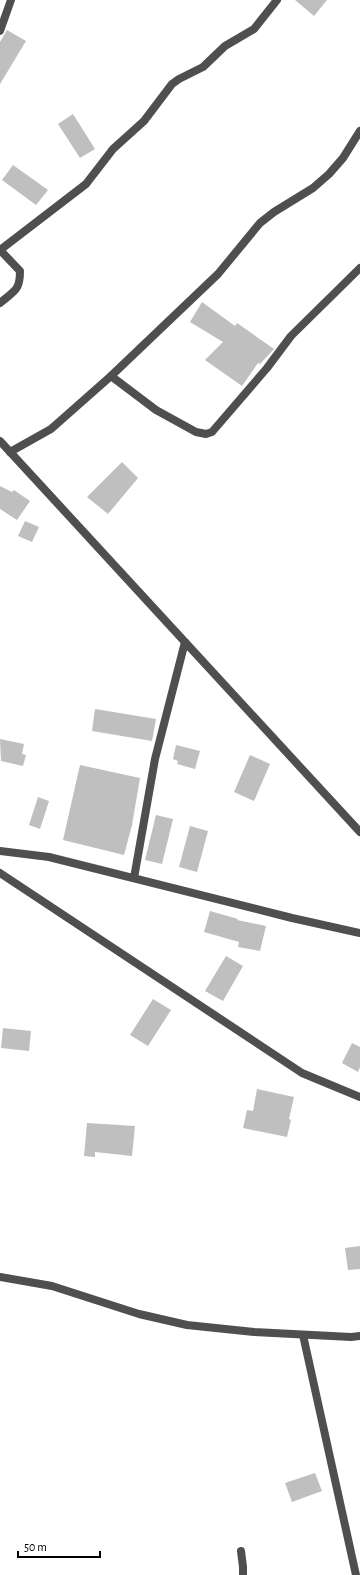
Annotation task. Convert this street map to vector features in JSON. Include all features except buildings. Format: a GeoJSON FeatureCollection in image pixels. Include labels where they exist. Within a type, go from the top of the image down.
{"type":"FeatureCollection","features":[{"type":"Feature","properties":{"kind":"street"},"geometry":{"type":"LineString","coordinates":[[0,31],[11,0]]}},
{"type":"Feature","properties":{"kind":"street"},"geometry":{"type":"LineString","coordinates":[[0,303],[18,288],[20,282],[20,271],[0,250],[86,184],[114,149],[152,112],[172,84],[180,78],[203,67],[225,46],[254,29],[277,0]]}},
{"type":"Feature","properties":{"kind":"street"},"geometry":{"type":"LineString","coordinates":[[10,452],[51,429],[111,376],[218,274],[260,223],[293,199],[313,188],[329,174],[343,158],[360,131]]}},
{"type":"Feature","properties":{"kind":"street"},"geometry":{"type":"LineString","coordinates":[[111,376],[156,410],[196,432],[206,434],[212,432],[267,368],[291,336],[360,268]]}},
{"type":"Feature","properties":{"kind":"street"},"geometry":{"type":"LineString","coordinates":[[0,441],[360,832]]}},
{"type":"Feature","properties":{"kind":"street"},"geometry":{"type":"LineString","coordinates":[[134,878],[155,759],[185,642]]}},
{"type":"Feature","properties":{"kind":"street"},"geometry":{"type":"LineString","coordinates":[[0,851],[49,857],[292,918],[360,933]]}},
{"type":"Feature","properties":{"kind":"street"},"geometry":{"type":"LineString","coordinates":[[0,873],[302,1073],[360,1097]]}},
{"type":"Feature","properties":{"kind":"street"},"geometry":{"type":"LineString","coordinates":[[0,1277],[52,1286],[139,1314],[187,1325],[254,1332],[351,1337],[360,1336]]}},
{"type":"Feature","properties":{"kind":"street"},"geometry":{"type":"LineString","coordinates":[[303,1335],[356,1575]]}},
{"type":"Feature","properties":{"kind":"street"},"geometry":{"type":"LineString","coordinates":[[241,1551],[243,1575]]}}]}
